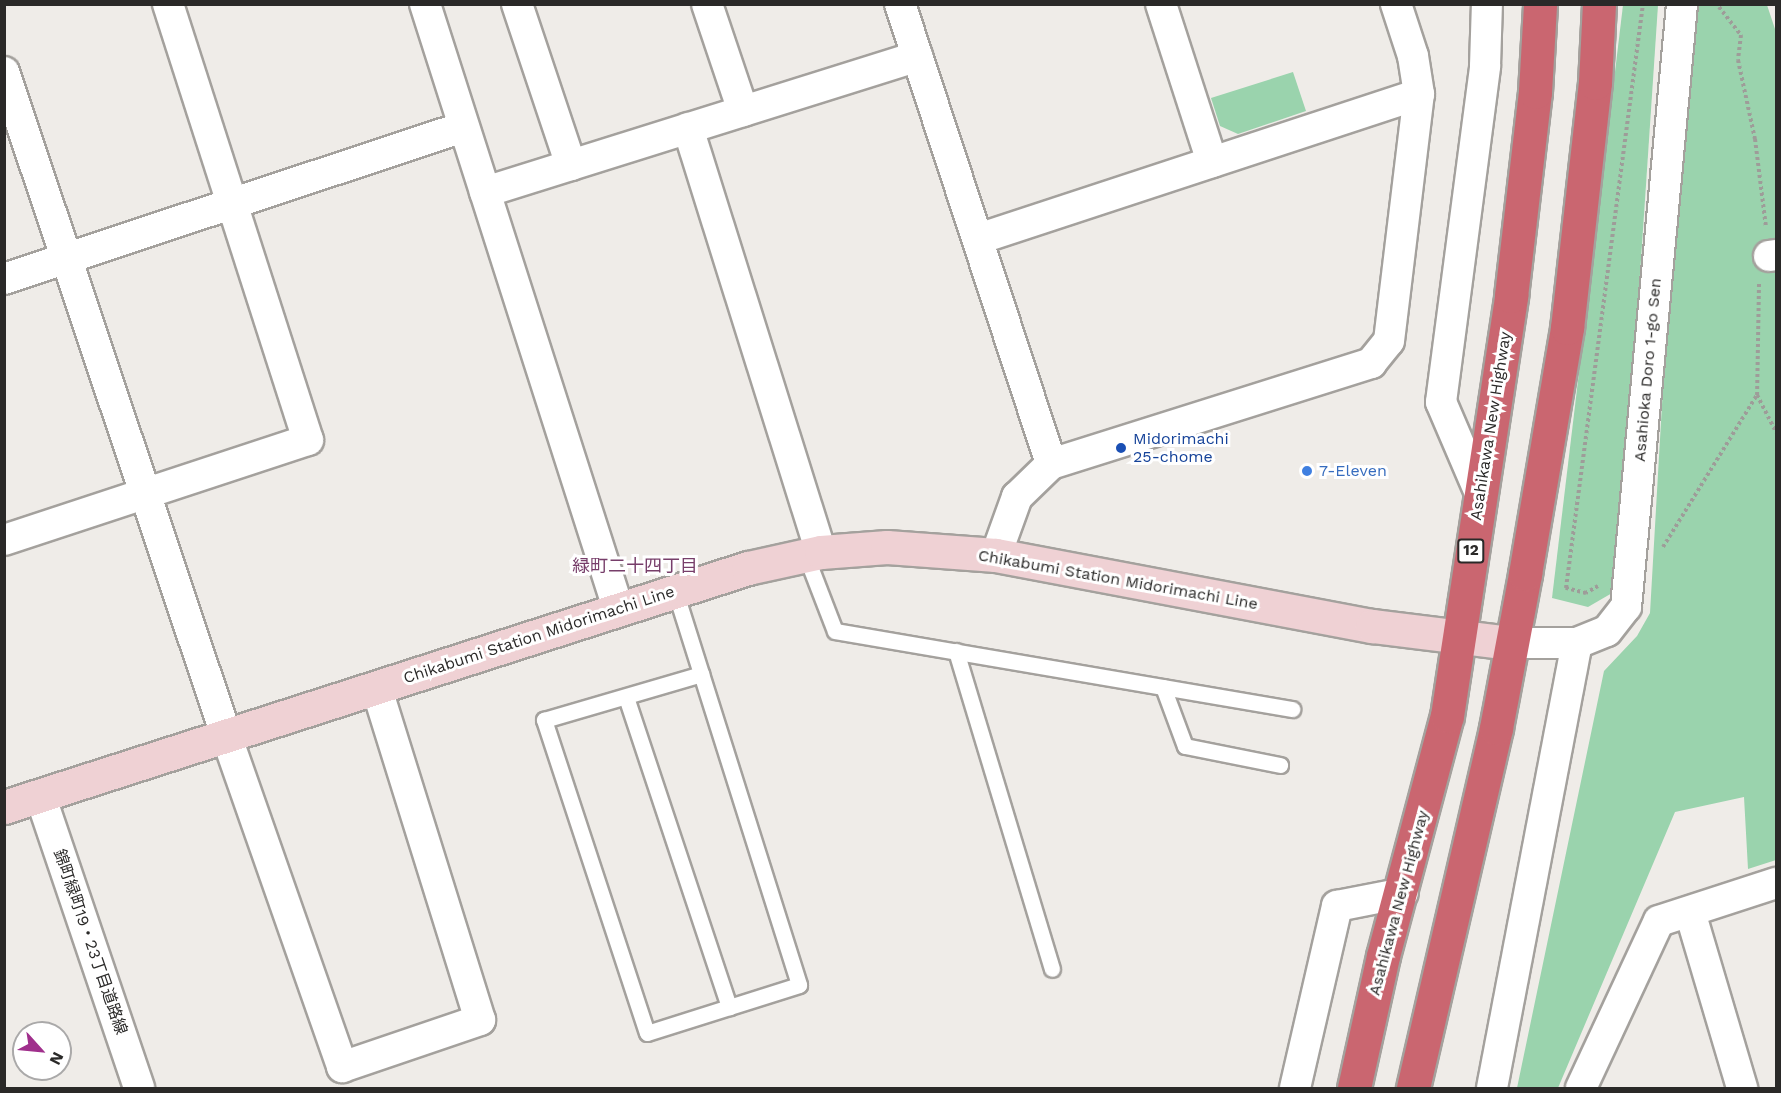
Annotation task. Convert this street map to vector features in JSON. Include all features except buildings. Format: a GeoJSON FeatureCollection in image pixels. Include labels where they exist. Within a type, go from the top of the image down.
{"type":"FeatureCollection","features":[{"type":"Feature","properties":{"kind":"highway","name":"Asahikawa New Highway"},"geometry":{"type":"LineString","coordinates":[[1354,1089],[1383,956],[1402,893],[1447,716],[1511,296],[1535,92],[1540,4]]}},
{"type":"Feature","properties":{"kind":"highway"},"geometry":{"type":"LineString","coordinates":[[1413,1089],[1496,728],[1568,328],[1595,83],[1599,4]]}},
{"type":"Feature","properties":{"kind":"main road","name":"Chikabumi Station Midorimachi Line"},"geometry":{"type":"LineString","coordinates":[[4,807],[618,608],[748,568],[814,554],[887,547],[996,555],[1372,626],[1512,643]]}},
{"type":"Feature","properties":{"kind":"street"},"geometry":{"type":"LineString","coordinates":[[4,540],[308,440],[168,4]]}},
{"type":"Feature","properties":{"kind":"street"},"geometry":{"type":"LineString","coordinates":[[426,4],[463,127],[618,608]]}},
{"type":"Feature","properties":{"kind":"street"},"geometry":{"type":"LineString","coordinates":[[517,4],[571,165]]}},
{"type":"Feature","properties":{"kind":"street"},"geometry":{"type":"LineString","coordinates":[[707,4],[743,111]]}},
{"type":"Feature","properties":{"kind":"street"},"geometry":{"type":"LineString","coordinates":[[900,4],[1051,464]]}},
{"type":"Feature","properties":{"kind":"street"},"geometry":{"type":"LineString","coordinates":[[1161,4],[1212,162]]}},
{"type":"Feature","properties":{"kind":"street"},"geometry":{"type":"LineString","coordinates":[[996,555],[1017,497],[1051,464],[1371,363],[1389,341],[1419,94],[1413,56],[1396,4]]}},
{"type":"Feature","properties":{"kind":"street"},"geometry":{"type":"LineString","coordinates":[[1480,493],[1441,402],[1485,66],[1487,4]]}},
{"type":"Feature","properties":{"kind":"street","name":"Asahioka Doro 1-go Sen"},"geometry":{"type":"LineString","coordinates":[[1512,643],[1577,643],[1607,631],[1626,607],[1682,4]]}},
{"type":"Feature","properties":{"kind":"street"},"geometry":{"type":"LineString","coordinates":[[485,192],[917,57]]}},
{"type":"Feature","properties":{"kind":"street"},"geometry":{"type":"LineString","coordinates":[[4,72],[226,735],[342,1067],[480,1020],[376,687]]}},
{"type":"Feature","properties":{"kind":"street"},"geometry":{"type":"LineString","coordinates":[[978,239],[1419,94]]}},
{"type":"Feature","properties":{"kind":"street"},"geometry":{"type":"LineString","coordinates":[[4,279],[463,127]]}},
{"type":"Feature","properties":{"kind":"street"},"geometry":{"type":"LineString","coordinates":[[688,128],[814,554]]}},
{"type":"Feature","properties":{"kind":"street"},"geometry":{"type":"LineString","coordinates":[[1492,1089],[1577,643]]}},
{"type":"Feature","properties":{"kind":"street","name":"錦町緑町19・23丁目道路線"},"geometry":{"type":"LineString","coordinates":[[40,795],[139,1089]]}},
{"type":"Feature","properties":{"kind":"street"},"geometry":{"type":"LineString","coordinates":[[1581,1089],[1659,921],[1776,884]]}},
{"type":"Feature","properties":{"kind":"street"},"geometry":{"type":"LineString","coordinates":[[1295,1089],[1337,906],[1402,893]]}},
{"type":"Feature","properties":{"kind":"street"},"geometry":{"type":"LineString","coordinates":[[1690,912],[1742,1089]]}},
{"type":"Feature","properties":{"kind":"lane"},"geometry":{"type":"LineString","coordinates":[[814,554],[835,631],[1292,709]]}},
{"type":"Feature","properties":{"kind":"lane"},"geometry":{"type":"LineString","coordinates":[[675,591],[799,985],[647,1033],[544,720],[701,674]]}},
{"type":"Feature","properties":{"kind":"lane"},"geometry":{"type":"LineString","coordinates":[[956,651],[1052,969]]}},
{"type":"Feature","properties":{"kind":"lane"},"geometry":{"type":"LineString","coordinates":[[1163,687],[1185,746],[1280,765]]}},
{"type":"Feature","properties":{"kind":"lane"},"geometry":{"type":"LineString","coordinates":[[626,696],[729,1007]]}},
{"type":"Feature","properties":{"kind":"path"},"geometry":{"type":"LineString","coordinates":[[1603,584],[1586,592],[1566,588],[1643,4]]}},
{"type":"Feature","properties":{"kind":"path"},"geometry":{"type":"LineString","coordinates":[[1719,7],[1741,35]]}},
{"type":"Feature","properties":{"kind":"path"},"geometry":{"type":"LineString","coordinates":[[1657,556],[1757,394]]}},
{"type":"Feature","properties":{"kind":"green space"},"geometry":{"type":"Polygon","coordinates":[[[1623,5],[1658,5],[1619,589],[1588,607],[1552,598],[1623,5]]]}},
{"type":"Feature","properties":{"kind":"green space"},"geometry":{"type":"Polygon","coordinates":[[[1685,5],[1767,5],[1776,32],[1776,860],[1748,869],[1744,797],[1675,812],[1558,1088],[1517,1088],[1604,671],[1637,636],[1650,613],[1685,5]]]}},
{"type":"Feature","properties":{"kind":"green space"},"geometry":{"type":"Polygon","coordinates":[[[1293,72],[1306,111],[1238,134],[1220,126],[1211,98],[1293,72]]]}},
{"type":"Feature","properties":{"kind":"place","name":"Midorimachi 25-chome"},"geometry":{"type":"Point","coordinates":[1121,448]}},
{"type":"Feature","properties":{"kind":"place","name":"7-Eleven"},"geometry":{"type":"Point","coordinates":[1307,471]}},
{"type":"Feature","properties":{"kind":"district","name":"緑町二十四丁目"},"geometry":{"type":"Point","coordinates":[635,566]}}]}
